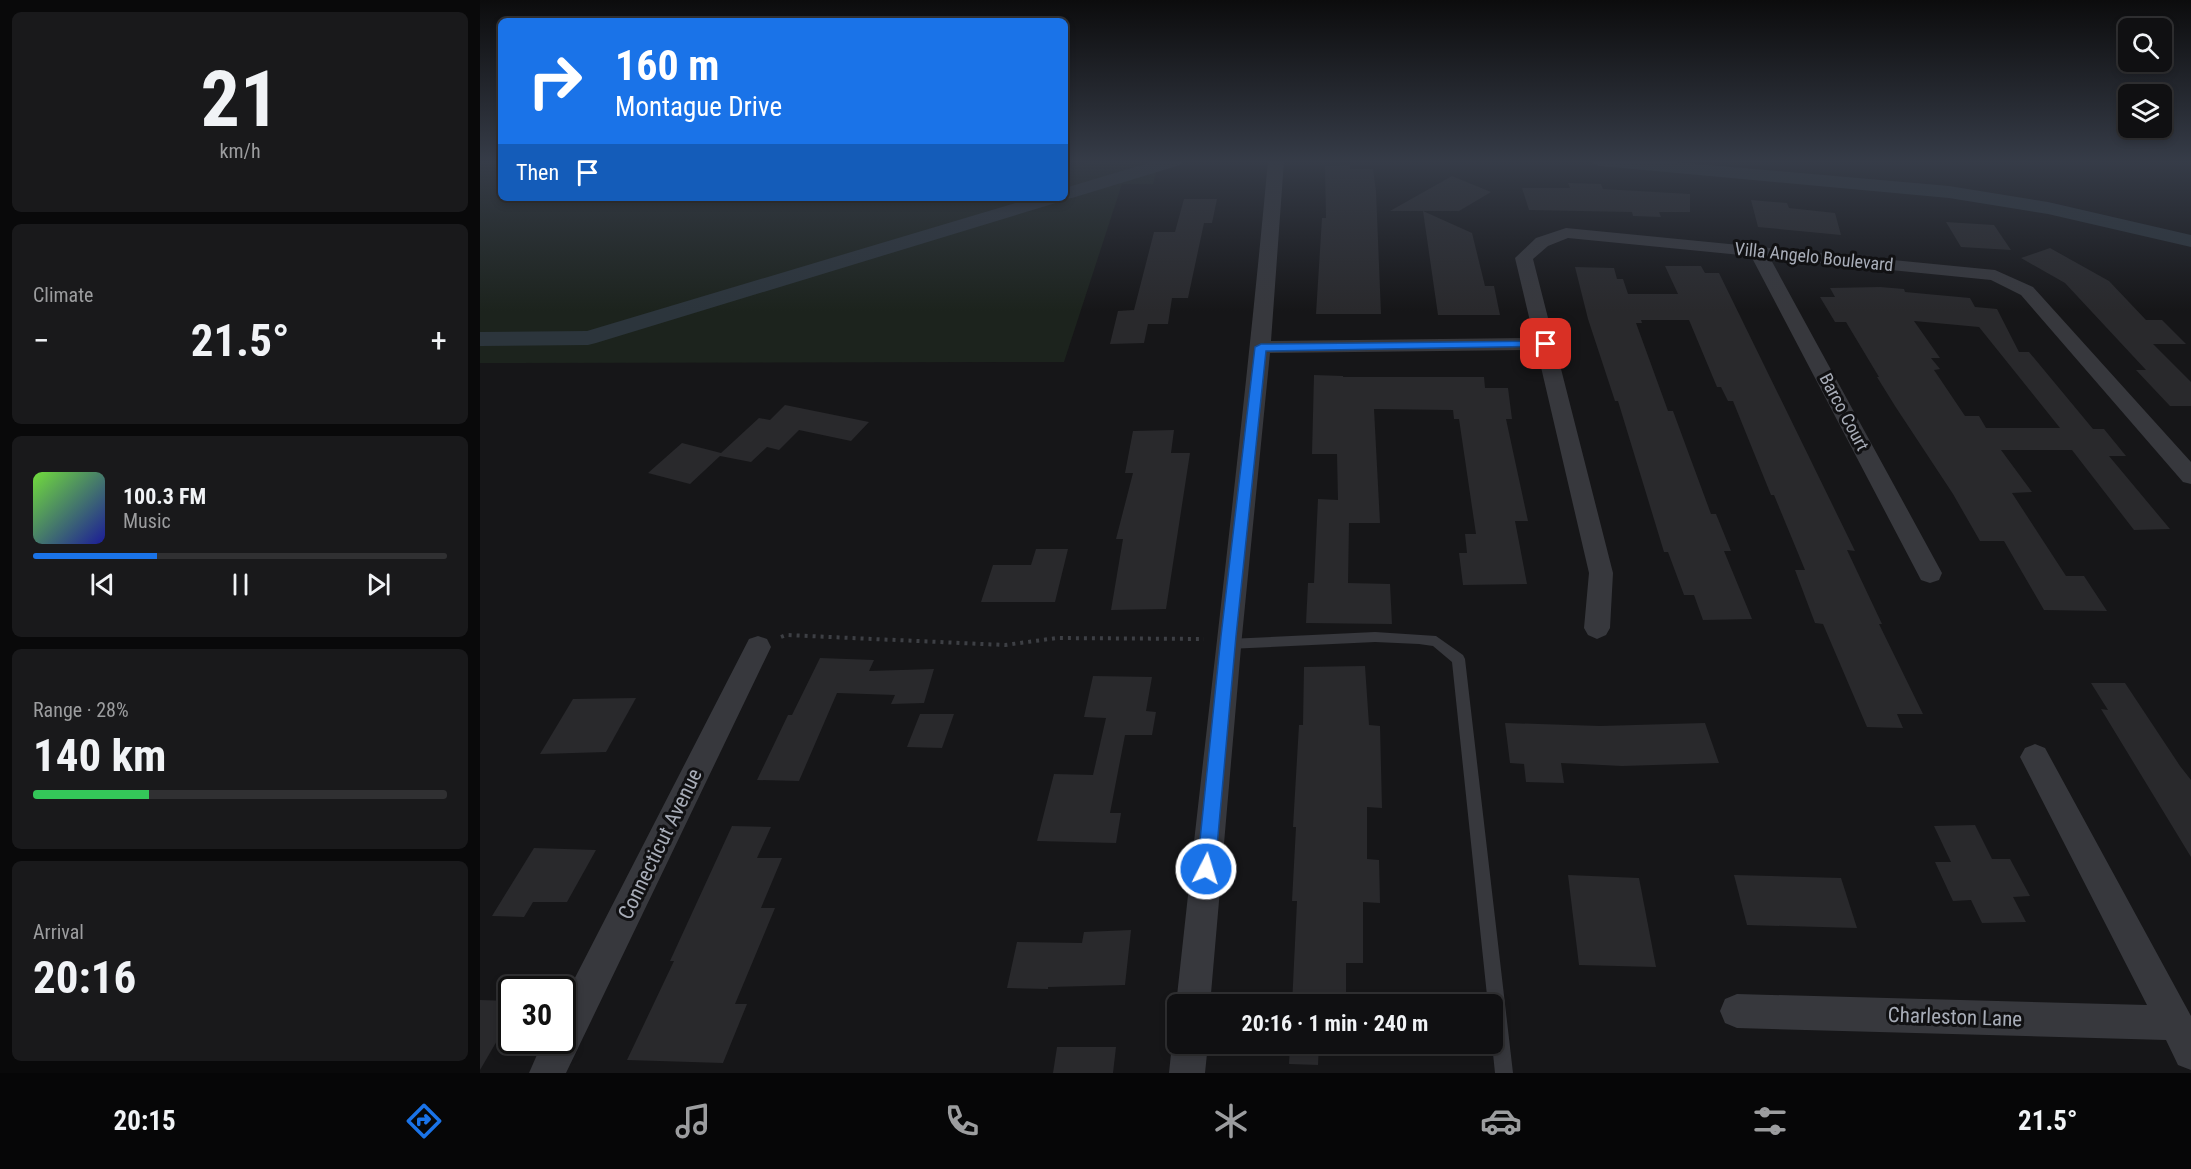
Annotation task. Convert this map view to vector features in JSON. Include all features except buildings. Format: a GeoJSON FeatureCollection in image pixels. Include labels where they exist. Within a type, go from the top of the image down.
{"type":"FeatureCollection","features":[{"type":"Feature","properties":{"kind":"street"},"geometry":{"type":"LineString","coordinates":[[1194,994],[1228,644],[1261,347],[1272,211]]}},
{"type":"Feature","properties":{"kind":"street","name":"Villa Angelo Boulevard"},"geometry":{"type":"LineString","coordinates":[[1597,628],[1601,573],[1524,258],[1542,242],[1566,233],[1995,275],[2027,291],[2191,476]]}},
{"type":"Feature","properties":{"kind":"street","name":"Barco Court"},"geometry":{"type":"LineString","coordinates":[[1757,251],[1930,573]]}},
{"type":"Feature","properties":{"kind":"street"},"geometry":{"type":"LineString","coordinates":[[1261,347],[1546,344]]}},
{"type":"Feature","properties":{"kind":"street"},"geometry":{"type":"LineString","coordinates":[[2165,447],[2191,447]]}},
{"type":"Feature","properties":{"kind":"street","name":"Connecticut Avenue"},"geometry":{"type":"LineString","coordinates":[[576,1013],[758,646]]}},
{"type":"Feature","properties":{"kind":"street","name":"Charleston Lane"},"geometry":{"type":"LineString","coordinates":[[2035,757],[2183,1038]]}},
{"type":"Feature","properties":{"kind":"street","name":"Charleston Lane"},"geometry":{"type":"LineString","coordinates":[[1737,1011],[2183,1038]]}},
{"type":"Feature","properties":{"kind":"street","name":"Connecticut Avenue"},"geometry":{"type":"LineString","coordinates":[[547,1073],[556,1054]]}},
{"type":"Feature","properties":{"kind":"street"},"geometry":{"type":"LineString","coordinates":[[1187,1073],[1189,1054]]}},
{"type":"Feature","properties":{"kind":"lane"},"geometry":{"type":"LineString","coordinates":[[1228,644],[1316,638],[1419,639],[1436,641],[1458,659],[1504,1073]]}},
{"type":"Feature","properties":{"kind":"path"},"geometry":{"type":"LineString","coordinates":[[758,646],[786,635],[1005,645],[1056,638],[1148,637],[1197,638],[1228,644]]}},
{"type":"Feature","properties":{"kind":"shaded area"},"geometry":{"type":"Polygon","coordinates":[[[480,211],[1113,211],[1064,362],[480,363],[480,211]]]}},
{"type":"Feature","properties":{"kind":"waterway"},"geometry":{"type":"LineString","coordinates":[[480,339],[588,338],[1009,211]]}},
{"type":"Feature","properties":{"kind":"waterway"},"geometry":{"type":"LineString","coordinates":[[2061,211],[2191,241]]}},
{"type":"Feature","properties":{"kind":"route"},"geometry":{"type":"LineString","coordinates":[[1206,869],[1261,347],[1546,344]]}}]}
